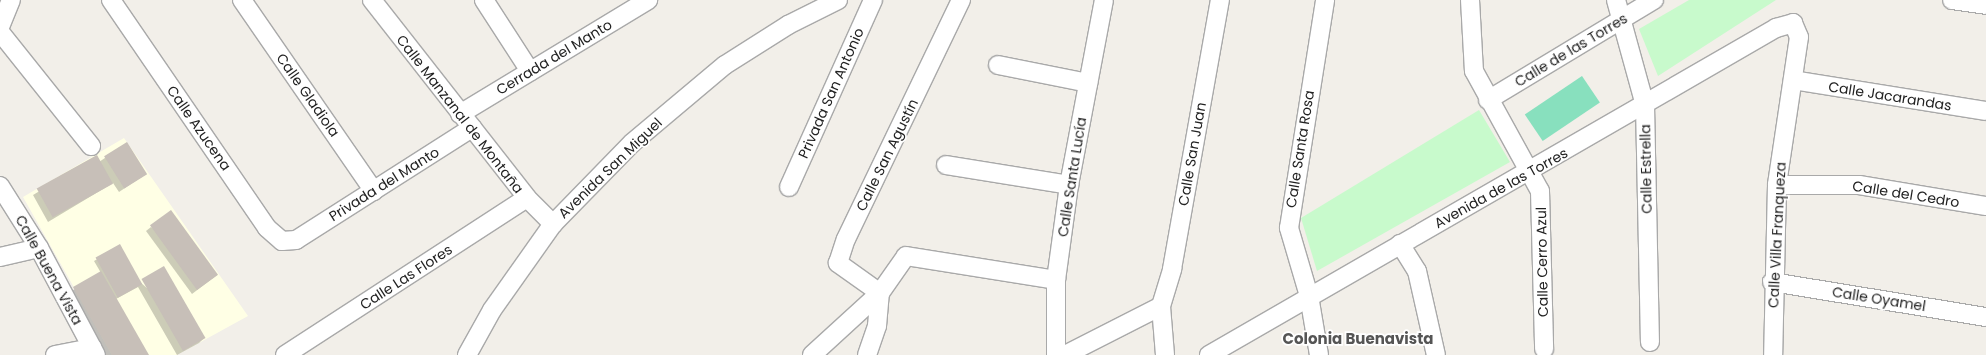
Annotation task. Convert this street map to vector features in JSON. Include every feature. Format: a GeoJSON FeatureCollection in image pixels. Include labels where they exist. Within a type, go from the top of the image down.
{"type":"FeatureCollection","features":[{"type":"Feature","properties":{"kind":"street"},"geometry":{"type":"LineString","coordinates":[[0,27],[11,0]]}},
{"type":"Feature","properties":{"kind":"street","name":"Calle Azucena"},"geometry":{"type":"LineString","coordinates":[[111,0],[267,228],[282,241],[296,240]]}},
{"type":"Feature","properties":{"kind":"street","name":"Calle Gladiola"},"geometry":{"type":"LineString","coordinates":[[242,0],[374,191]]}},
{"type":"Feature","properties":{"kind":"street","name":"Calle Manzanal de Montaña"},"geometry":{"type":"LineString","coordinates":[[372,0],[527,198],[553,224]]}},
{"type":"Feature","properties":{"kind":"street","name":"Cerrada del Manto"},"geometry":{"type":"LineString","coordinates":[[460,114],[648,0]]}},
{"type":"Feature","properties":{"kind":"street","name":"Avenida San Miguel"},"geometry":{"type":"LineString","coordinates":[[467,355],[492,310],[553,224],[632,143],[725,65],[788,25],[838,0]]}},
{"type":"Feature","properties":{"kind":"street","name":"Privada San Antonio"},"geometry":{"type":"LineString","coordinates":[[789,187],[873,0]]}},
{"type":"Feature","properties":{"kind":"street","name":"Calle San Agustín"},"geometry":{"type":"LineString","coordinates":[[880,293],[838,263],[846,238],[961,0]]}},
{"type":"Feature","properties":{"kind":"street","name":"Calle Santa Lucía"},"geometry":{"type":"LineString","coordinates":[[1056,355],[1056,280],[1069,185],[1104,0]]}},
{"type":"Feature","properties":{"kind":"street","name":"Calle San Juan"},"geometry":{"type":"LineString","coordinates":[[1161,306],[1172,269],[1220,0]]}},
{"type":"Feature","properties":{"kind":"street","name":"Calle Santa Rosa"},"geometry":{"type":"LineString","coordinates":[[1319,355],[1309,296],[1289,228],[1290,204],[1325,0]]}},
{"type":"Feature","properties":{"kind":"street","name":"Calle Cerro Azul"},"geometry":{"type":"LineString","coordinates":[[1470,0],[1474,71],[1527,174],[1540,191],[1544,349]]}},
{"type":"Feature","properties":{"kind":"street","name":"Calle Estrella"},"geometry":{"type":"LineString","coordinates":[[1616,0],[1623,19],[1645,104],[1650,342]]}},
{"type":"Feature","properties":{"kind":"street","name":"Calle de las Torres"},"geometry":{"type":"LineString","coordinates":[[1488,100],[1654,0]]}},
{"type":"Feature","properties":{"kind":"street"},"geometry":{"type":"LineString","coordinates":[[1952,0],[1986,5]]}},
{"type":"Feature","properties":{"kind":"street"},"geometry":{"type":"LineString","coordinates":[[487,1],[530,71]]}},
{"type":"Feature","properties":{"kind":"street","name":"Avenida de las Torres"},"geometry":{"type":"LineString","coordinates":[[1209,355],[1239,347],[1309,296],[1527,174],[1776,28],[1793,23]]}},
{"type":"Feature","properties":{"kind":"street","name":"Calle Villa Franqueza"},"geometry":{"type":"LineString","coordinates":[[1773,355],[1772,282],[1777,185],[1799,37],[1793,23]]}},
{"type":"Feature","properties":{"kind":"street"},"geometry":{"type":"LineString","coordinates":[[0,32],[91,146]]}},
{"type":"Feature","properties":{"kind":"street"},"geometry":{"type":"LineString","coordinates":[[998,65],[1088,83]]}},
{"type":"Feature","properties":{"kind":"street","name":"Calle Jacarandas"},"geometry":{"type":"LineString","coordinates":[[1793,80],[1986,111]]}},
{"type":"Feature","properties":{"kind":"street","name":"Privada del Manto"},"geometry":{"type":"LineString","coordinates":[[296,240],[472,128]]}},
{"type":"Feature","properties":{"kind":"street"},"geometry":{"type":"LineString","coordinates":[[946,165],[1069,185]]}},
{"type":"Feature","properties":{"kind":"street","name":"Calle del Cedro"},"geometry":{"type":"LineString","coordinates":[[1777,185],[1859,185],[1986,206]]}},
{"type":"Feature","properties":{"kind":"street","name":"Calle Buena Vista"},"geometry":{"type":"LineString","coordinates":[[0,186],[39,248],[94,351]]}},
{"type":"Feature","properties":{"kind":"street","name":"Calle Las Flores"},"geometry":{"type":"LineString","coordinates":[[285,355],[527,198]]}},
{"type":"Feature","properties":{"kind":"street"},"geometry":{"type":"LineString","coordinates":[[1400,244],[1417,271],[1436,355]]}},
{"type":"Feature","properties":{"kind":"street"},"geometry":{"type":"LineString","coordinates":[[0,257],[39,248]]}},
{"type":"Feature","properties":{"kind":"street"},"geometry":{"type":"LineString","coordinates":[[812,355],[880,293],[906,256],[1056,280]]}},
{"type":"Feature","properties":{"kind":"street","name":"Calle Oyamel"},"geometry":{"type":"LineString","coordinates":[[1772,282],[1986,317]]}},
{"type":"Feature","properties":{"kind":"street"},"geometry":{"type":"LineString","coordinates":[[867,355],[876,326],[880,293]]}},
{"type":"Feature","properties":{"kind":"street"},"geometry":{"type":"LineString","coordinates":[[1065,355],[1161,306],[1165,355]]}},
{"type":"Feature","properties":{"kind":"street"},"geometry":{"type":"LineString","coordinates":[[55,355],[94,351]]}},
{"type":"Feature","properties":{"kind":"shaded area"},"geometry":{"type":"Polygon","coordinates":[[[124,138],[248,316],[177,355],[112,355],[23,197],[124,138]]]}},
{"type":"Feature","properties":{"kind":"green space"},"geometry":{"type":"Polygon","coordinates":[[[1689,0],[1776,0],[1658,76],[1639,29],[1689,0]]]}},
{"type":"Feature","properties":{"kind":"green space"},"geometry":{"type":"Polygon","coordinates":[[[1582,76],[1600,103],[1543,141],[1525,115],[1582,76]]]}},
{"type":"Feature","properties":{"kind":"green space"},"geometry":{"type":"Polygon","coordinates":[[[1479,110],[1510,162],[1317,271],[1301,218],[1479,110]]]}},
{"type":"Feature","properties":{"kind":"building"},"geometry":{"type":"Polygon","coordinates":[[[127,142],[147,174],[124,189],[104,156],[127,142]]]}},
{"type":"Feature","properties":{"kind":"building"},"geometry":{"type":"Polygon","coordinates":[[[97,155],[113,184],[53,217],[37,188],[97,155]]]}},
{"type":"Feature","properties":{"kind":"building"},"geometry":{"type":"Polygon","coordinates":[[[171,210],[218,275],[197,290],[150,225],[171,210]]]}},
{"type":"Feature","properties":{"kind":"building"},"geometry":{"type":"Polygon","coordinates":[[[120,244],[142,284],[118,298],[96,258],[120,244]]]}},
{"type":"Feature","properties":{"kind":"building"},"geometry":{"type":"Polygon","coordinates":[[[164,266],[206,338],[183,351],[141,279],[164,266]]]}},
{"type":"Feature","properties":{"kind":"building"},"geometry":{"type":"Polygon","coordinates":[[[101,271],[149,355],[112,355],[73,287],[101,271]]]}},
{"type":"Feature","properties":{"kind":"district","name":"Colonia Buenavista"},"geometry":{"type":"Point","coordinates":[1358,339]}}]}
